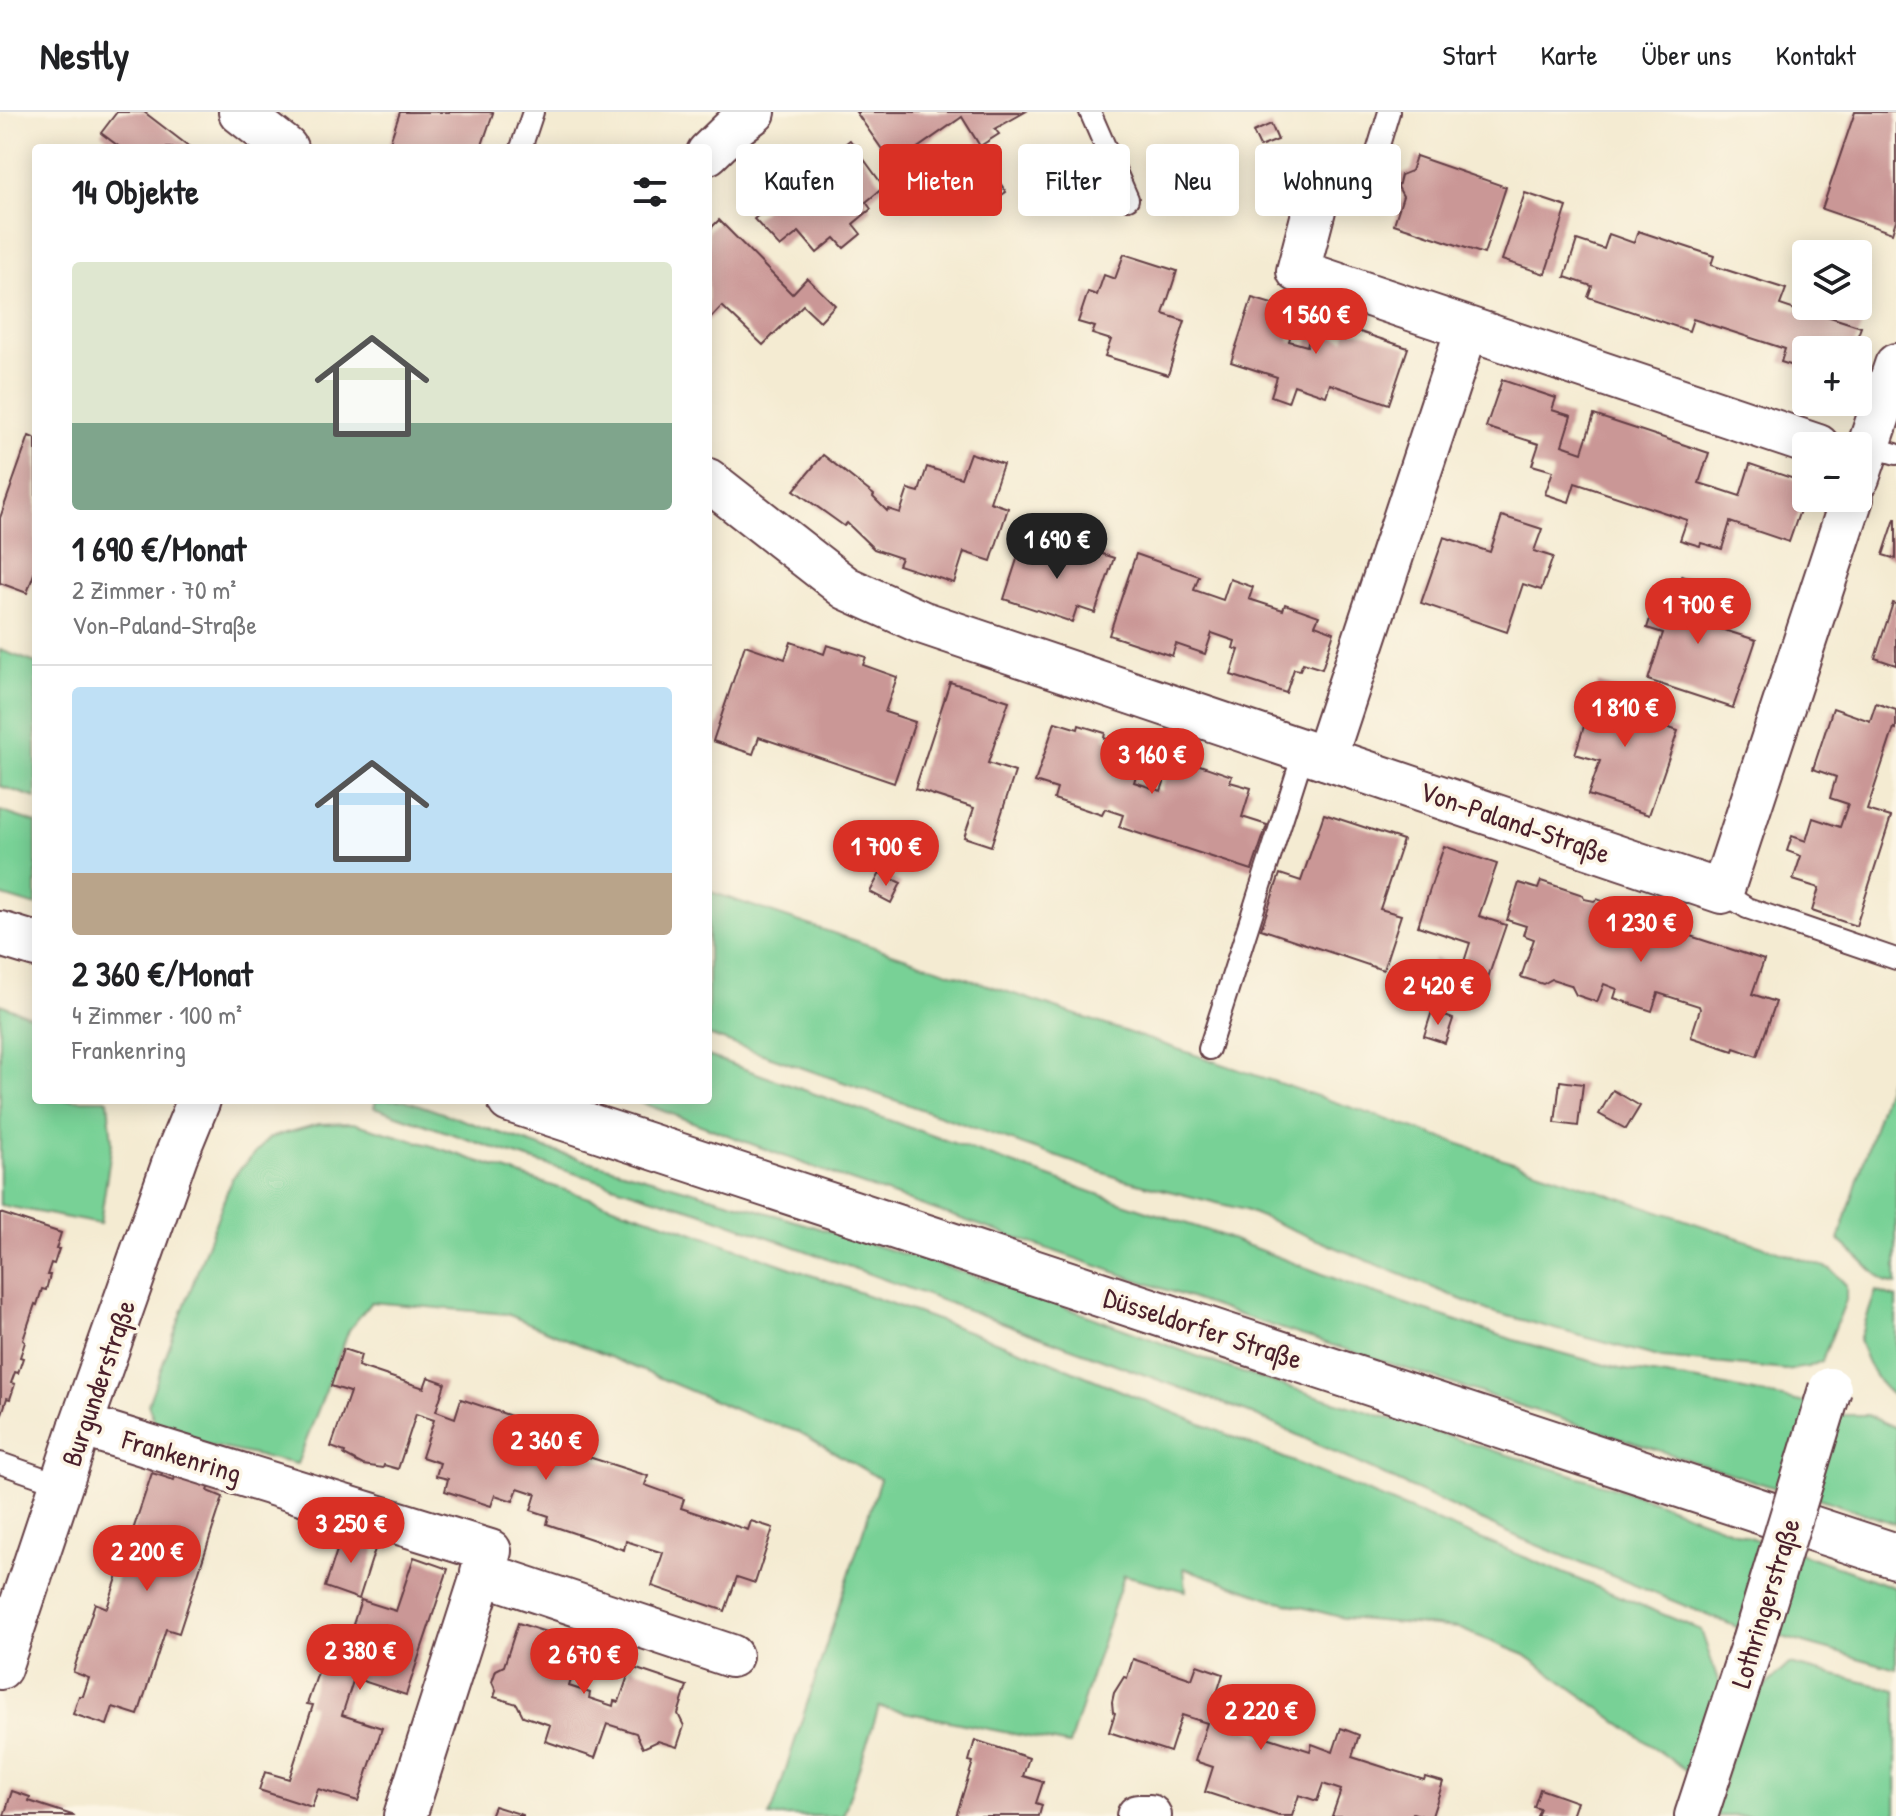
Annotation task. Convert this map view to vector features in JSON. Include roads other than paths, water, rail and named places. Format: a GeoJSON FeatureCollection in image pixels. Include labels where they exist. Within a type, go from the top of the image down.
{"type":"FeatureCollection","features":[{"type":"Feature","properties":{"kind":"main road"},"geometry":{"type":"LineString","coordinates":[[0,934],[32,944]]}},
{"type":"Feature","properties":{"kind":"main road","name":"Düsseldorfer Straße"},"geometry":{"type":"LineString","coordinates":[[522,1104],[1896,1556]]}},
{"type":"Feature","properties":{"kind":"street"},"geometry":{"type":"LineString","coordinates":[[240,112],[281,144]]}},
{"type":"Feature","properties":{"kind":"street"},"geometry":{"type":"LineString","coordinates":[[712,148],[740,116]]}},
{"type":"Feature","properties":{"kind":"street"},"geometry":{"type":"LineString","coordinates":[[1312,216],[1298,271],[1792,437]]}},
{"type":"Feature","properties":{"kind":"street"},"geometry":{"type":"LineString","coordinates":[[1314,754],[1467,329]]}},
{"type":"Feature","properties":{"kind":"street"},"geometry":{"type":"LineString","coordinates":[[1872,446],[1896,365]]}},
{"type":"Feature","properties":{"kind":"street","name":"Von-Paland-Straße"},"geometry":{"type":"LineString","coordinates":[[712,483],[846,588],[921,622],[1722,892]]}},
{"type":"Feature","properties":{"kind":"street"},"geometry":{"type":"LineString","coordinates":[[1722,892],[1850,512]]}},
{"type":"Feature","properties":{"kind":"street","name":"Burgunderstraße"},"geometry":{"type":"LineString","coordinates":[[0,1668],[81,1425],[197,1104]]}},
{"type":"Feature","properties":{"kind":"street","name":"Lothringerstraße"},"geometry":{"type":"LineString","coordinates":[[1696,1816],[1830,1389]]}},
{"type":"Feature","properties":{"kind":"street","name":"Frankenring"},"geometry":{"type":"LineString","coordinates":[[81,1425],[490,1551],[482,1573]]}},
{"type":"Feature","properties":{"kind":"street"},"geometry":{"type":"LineString","coordinates":[[405,1816],[482,1573],[731,1656]]}},
{"type":"Feature","properties":{"kind":"street"},"geometry":{"type":"LineString","coordinates":[[1138,1816],[1150,1816]]}},
{"type":"Feature","properties":{"kind":"lane"},"geometry":{"type":"LineString","coordinates":[[522,144],[533,112]]}},
{"type":"Feature","properties":{"kind":"lane"},"geometry":{"type":"LineString","coordinates":[[1090,112],[1104,144]]}},
{"type":"Feature","properties":{"kind":"lane"},"geometry":{"type":"LineString","coordinates":[[1379,144],[1389,112]]}},
{"type":"Feature","properties":{"kind":"lane"},"geometry":{"type":"LineString","coordinates":[[1209,1049],[1314,754]]}},
{"type":"Feature","properties":{"kind":"lane"},"geometry":{"type":"LineString","coordinates":[[1722,892],[1747,908],[1896,959]]}},
{"type":"Feature","properties":{"kind":"lane"},"geometry":{"type":"LineString","coordinates":[[0,1463],[63,1485]]}}]}
